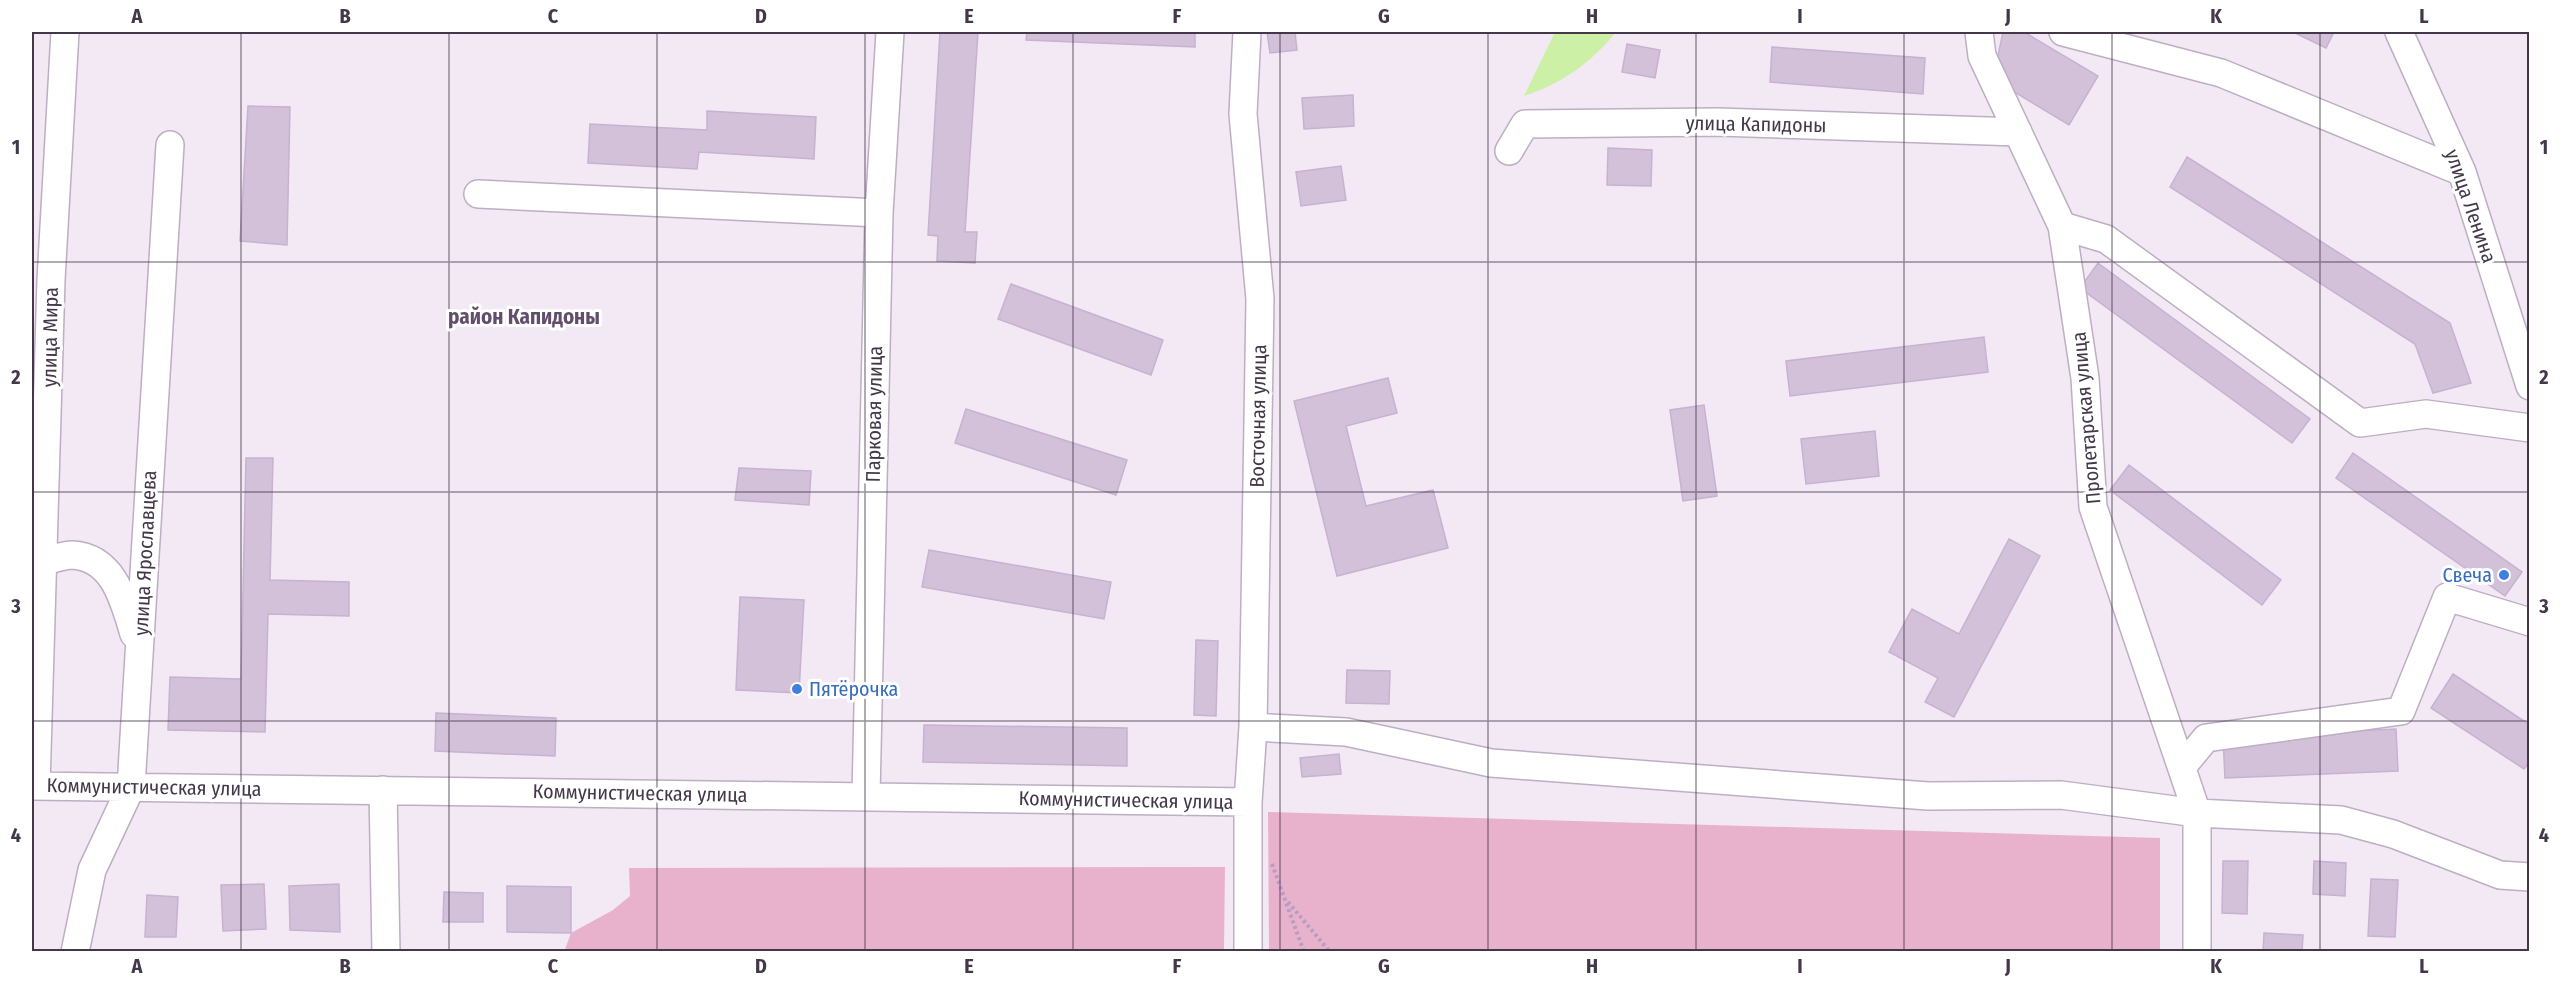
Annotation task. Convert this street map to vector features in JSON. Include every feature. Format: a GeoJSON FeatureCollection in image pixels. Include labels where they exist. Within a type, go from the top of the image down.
{"type":"FeatureCollection","features":[{"type":"Feature","properties":{"kind":"street","name":"улица Мира"},"geometry":{"type":"LineString","coordinates":[[34,786],[45,561],[51,280],[65,32]]}},
{"type":"Feature","properties":{"kind":"street","name":"Парковая улица"},"geometry":{"type":"LineString","coordinates":[[866,796],[879,213],[890,32]]}},
{"type":"Feature","properties":{"kind":"street","name":"Восточная улица"},"geometry":{"type":"LineString","coordinates":[[1247,32],[1243,114],[1260,299],[1253,727],[1248,802],[1248,951]]}},
{"type":"Feature","properties":{"kind":"street","name":"Пролетарская улица"},"geometry":{"type":"LineString","coordinates":[[1979,32],[1982,56],[2062,226],[2085,378],[2093,507],[2197,813],[2197,951]]}},
{"type":"Feature","properties":{"kind":"street"},"geometry":{"type":"LineString","coordinates":[[2063,32],[2221,73],[2462,172]]}},
{"type":"Feature","properties":{"kind":"street","name":"улица Ленина"},"geometry":{"type":"LineString","coordinates":[[2399,32],[2462,172],[2529,386]]}},
{"type":"Feature","properties":{"kind":"street","name":"улица Капидоны"},"geometry":{"type":"LineString","coordinates":[[1509,151],[1525,124],[1718,122],[2018,132]]}},
{"type":"Feature","properties":{"kind":"street","name":"улица Ярославцева"},"geometry":{"type":"LineString","coordinates":[[75,951],[92,870],[131,787],[170,145]]}},
{"type":"Feature","properties":{"kind":"street"},"geometry":{"type":"LineString","coordinates":[[478,194],[879,213]]}},
{"type":"Feature","properties":{"kind":"street"},"geometry":{"type":"LineString","coordinates":[[2062,226],[2106,239],[2360,423],[2426,414],[2529,428]]}},
{"type":"Feature","properties":{"kind":"street"},"geometry":{"type":"LineString","coordinates":[[2519,350],[2529,318]]}},
{"type":"Feature","properties":{"kind":"street"},"geometry":{"type":"LineString","coordinates":[[45,561],[72,555],[99,562],[121,591],[139,649]]}},
{"type":"Feature","properties":{"kind":"street"},"geometry":{"type":"LineString","coordinates":[[2182,767],[2206,738],[2401,711],[2447,597],[2529,622]]}},
{"type":"Feature","properties":{"kind":"street"},"geometry":{"type":"LineString","coordinates":[[1253,727],[1346,732],[1491,763],[1928,796],[2061,795],[2197,813],[2341,820],[2393,834],[2500,875],[2529,877]]}},
{"type":"Feature","properties":{"kind":"street","name":"Коммунистическая улица"},"geometry":{"type":"LineString","coordinates":[[34,786],[1248,802]]}},
{"type":"Feature","properties":{"kind":"street"},"geometry":{"type":"LineString","coordinates":[[384,790],[386,951]]}},
{"type":"Feature","properties":{"kind":"path"},"geometry":{"type":"LineString","coordinates":[[1269,856],[1304,951]]}},
{"type":"Feature","properties":{"kind":"path"},"geometry":{"type":"LineString","coordinates":[[1286,900],[1330,951]]}},
{"type":"Feature","properties":{"kind":"shaded area"},"geometry":{"type":"Polygon","coordinates":[[[1555,32],[1616,32],[1586,63],[1563,79],[1524,96],[1555,32]]]}},
{"type":"Feature","properties":{"kind":"shaded area"},"geometry":{"type":"Polygon","coordinates":[[[1268,812],[2160,838],[2160,951],[1269,951],[1268,812]]]}},
{"type":"Feature","properties":{"kind":"shaded area"},"geometry":{"type":"Polygon","coordinates":[[[1225,867],[1224,951],[564,952],[571,933],[613,910],[630,896],[629,868],[1225,867]]]}},
{"type":"Feature","properties":{"kind":"building"},"geometry":{"type":"Polygon","coordinates":[[[940,32],[978,32],[965,232],[977,232],[975,263],[937,261],[938,236],[928,235],[940,32]]]}},
{"type":"Feature","properties":{"kind":"building"},"geometry":{"type":"Polygon","coordinates":[[[1027,32],[1195,32],[1195,47],[1026,40],[1027,32]]]}},
{"type":"Feature","properties":{"kind":"building"},"geometry":{"type":"Polygon","coordinates":[[[1267,32],[1295,32],[1297,50],[1270,53],[1267,32]]]}},
{"type":"Feature","properties":{"kind":"building"},"geometry":{"type":"Polygon","coordinates":[[[2003,32],[2024,32],[2098,76],[2069,125],[1993,79],[2003,32]]]}},
{"type":"Feature","properties":{"kind":"building"},"geometry":{"type":"Polygon","coordinates":[[[2293,32],[2334,32],[2326,48],[2293,32]]]}},
{"type":"Feature","properties":{"kind":"building"},"geometry":{"type":"Polygon","coordinates":[[[1627,44],[1660,50],[1655,78],[1622,72],[1627,44]]]}},
{"type":"Feature","properties":{"kind":"building"},"geometry":{"type":"Polygon","coordinates":[[[1772,47],[1925,58],[1923,94],[1770,82],[1772,47]]]}},
{"type":"Feature","properties":{"kind":"building"},"geometry":{"type":"Polygon","coordinates":[[[1353,95],[1354,126],[1304,129],[1302,98],[1353,95]]]}},
{"type":"Feature","properties":{"kind":"building"},"geometry":{"type":"Polygon","coordinates":[[[248,106],[290,107],[287,245],[240,241],[248,106]]]}},
{"type":"Feature","properties":{"kind":"building"},"geometry":{"type":"Polygon","coordinates":[[[707,111],[816,117],[814,159],[699,152],[697,169],[588,163],[590,124],[707,130],[707,111]]]}},
{"type":"Feature","properties":{"kind":"building"},"geometry":{"type":"Polygon","coordinates":[[[1608,148],[1652,150],[1651,186],[1607,185],[1608,148]]]}},
{"type":"Feature","properties":{"kind":"building"},"geometry":{"type":"Polygon","coordinates":[[[2187,157],[2450,323],[2471,383],[2433,393],[2415,344],[2170,187],[2187,157]]]}},
{"type":"Feature","properties":{"kind":"building"},"geometry":{"type":"Polygon","coordinates":[[[1341,166],[1346,200],[1301,206],[1296,172],[1341,166]]]}},
{"type":"Feature","properties":{"kind":"building"},"geometry":{"type":"Polygon","coordinates":[[[2098,263],[2310,419],[2292,443],[2080,288],[2098,263]]]}},
{"type":"Feature","properties":{"kind":"building"},"geometry":{"type":"Polygon","coordinates":[[[1011,284],[1163,340],[1151,375],[998,319],[1011,284]]]}},
{"type":"Feature","properties":{"kind":"building"},"geometry":{"type":"Polygon","coordinates":[[[1984,337],[1988,372],[1790,396],[1786,361],[1984,337]]]}},
{"type":"Feature","properties":{"kind":"building"},"geometry":{"type":"Polygon","coordinates":[[[1388,378],[1397,413],[1346,426],[1366,506],[1433,490],[1448,548],[1337,576],[1294,401],[1388,378]]]}},
{"type":"Feature","properties":{"kind":"building"},"geometry":{"type":"Polygon","coordinates":[[[1704,405],[1717,496],[1683,501],[1670,410],[1704,405]]]}},
{"type":"Feature","properties":{"kind":"building"},"geometry":{"type":"Polygon","coordinates":[[[966,409],[1127,460],[1116,495],[955,443],[966,409]]]}},
{"type":"Feature","properties":{"kind":"building"},"geometry":{"type":"Polygon","coordinates":[[[1875,431],[1879,476],[1806,484],[1801,439],[1875,431]]]}},
{"type":"Feature","properties":{"kind":"building"},"geometry":{"type":"Polygon","coordinates":[[[2353,453],[2522,572],[2505,596],[2336,478],[2353,453]]]}},
{"type":"Feature","properties":{"kind":"building"},"geometry":{"type":"Polygon","coordinates":[[[246,458],[273,458],[270,580],[349,582],[349,616],[268,614],[265,732],[168,730],[170,677],[241,679],[246,458]]]}},
{"type":"Feature","properties":{"kind":"building"},"geometry":{"type":"Polygon","coordinates":[[[2129,465],[2281,580],[2262,605],[2110,490],[2129,465]]]}},
{"type":"Feature","properties":{"kind":"building"},"geometry":{"type":"Polygon","coordinates":[[[739,468],[811,471],[809,505],[735,500],[739,468]]]}},
{"type":"Feature","properties":{"kind":"building"},"geometry":{"type":"Polygon","coordinates":[[[2009,539],[2040,556],[1954,717],[1925,702],[1938,678],[1889,652],[1912,609],[1959,634],[2009,539]]]}},
{"type":"Feature","properties":{"kind":"building"},"geometry":{"type":"Polygon","coordinates":[[[929,550],[1111,582],[1104,619],[922,587],[929,550]]]}},
{"type":"Feature","properties":{"kind":"building"},"geometry":{"type":"Polygon","coordinates":[[[740,597],[804,600],[799,693],[736,690],[740,597]]]}},
{"type":"Feature","properties":{"kind":"building"},"geometry":{"type":"Polygon","coordinates":[[[1196,640],[1218,641],[1216,716],[1194,715],[1196,640]]]}},
{"type":"Feature","properties":{"kind":"building"},"geometry":{"type":"Polygon","coordinates":[[[1347,670],[1390,671],[1389,704],[1346,703],[1347,670]]]}},
{"type":"Feature","properties":{"kind":"building"},"geometry":{"type":"Polygon","coordinates":[[[2453,674],[2530,725],[2530,761],[2524,769],[2431,708],[2453,674]]]}},
{"type":"Feature","properties":{"kind":"building"},"geometry":{"type":"Polygon","coordinates":[[[436,713],[556,718],[555,756],[435,751],[436,713]]]}},
{"type":"Feature","properties":{"kind":"building"},"geometry":{"type":"Polygon","coordinates":[[[924,725],[1127,728],[1127,766],[923,762],[924,725]]]}},
{"type":"Feature","properties":{"kind":"building"},"geometry":{"type":"Polygon","coordinates":[[[2396,729],[2398,771],[2225,778],[2223,737],[2396,729]]]}},
{"type":"Feature","properties":{"kind":"building"},"geometry":{"type":"Polygon","coordinates":[[[1339,754],[1341,774],[1302,777],[1300,758],[1339,754]]]}},
{"type":"Feature","properties":{"kind":"building"},"geometry":{"type":"Polygon","coordinates":[[[2223,861],[2248,861],[2247,914],[2222,913],[2223,861]]]}},
{"type":"Feature","properties":{"kind":"building"},"geometry":{"type":"Polygon","coordinates":[[[2314,861],[2346,863],[2345,896],[2313,894],[2314,861]]]}},
{"type":"Feature","properties":{"kind":"building"},"geometry":{"type":"Polygon","coordinates":[[[2371,879],[2398,880],[2395,937],[2368,936],[2371,879]]]}},
{"type":"Feature","properties":{"kind":"building"},"geometry":{"type":"Polygon","coordinates":[[[264,884],[266,929],[223,931],[221,885],[264,884]]]}},
{"type":"Feature","properties":{"kind":"building"},"geometry":{"type":"Polygon","coordinates":[[[339,884],[340,932],[290,930],[289,886],[339,884]]]}},
{"type":"Feature","properties":{"kind":"building"},"geometry":{"type":"Polygon","coordinates":[[[507,886],[571,887],[571,933],[507,932],[507,886]]]}},
{"type":"Feature","properties":{"kind":"building"},"geometry":{"type":"Polygon","coordinates":[[[444,892],[483,893],[483,922],[443,922],[444,892]]]}},
{"type":"Feature","properties":{"kind":"building"},"geometry":{"type":"Polygon","coordinates":[[[147,895],[178,897],[176,937],[145,937],[147,895]]]}},
{"type":"Feature","properties":{"kind":"building"},"geometry":{"type":"Polygon","coordinates":[[[2264,933],[2303,935],[2302,952],[2263,952],[2264,933]]]}},
{"type":"Feature","properties":{"kind":"place","name":"Свеча"},"geometry":{"type":"Point","coordinates":[2504,575]}},
{"type":"Feature","properties":{"kind":"place","name":"Пятёрочка"},"geometry":{"type":"Point","coordinates":[797,689]}},
{"type":"Feature","properties":{"kind":"district","name":"район Капидоны"},"geometry":{"type":"Point","coordinates":[524,317]}}]}
